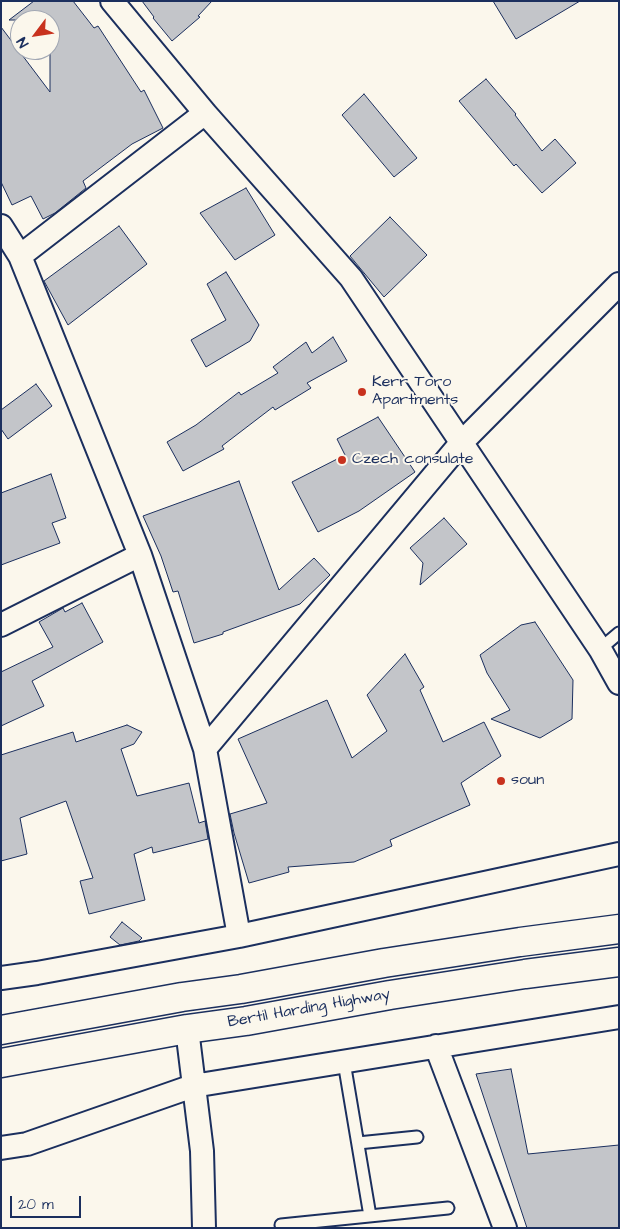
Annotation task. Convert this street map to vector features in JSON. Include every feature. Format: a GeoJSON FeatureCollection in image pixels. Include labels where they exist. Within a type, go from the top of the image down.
{"type":"FeatureCollection","features":[{"type":"Feature","properties":{"kind":"main road","name":"Bertil Harding Highway"},"geometry":{"type":"LineString","coordinates":[[1,1030],[384,963],[619,929]]}},
{"type":"Feature","properties":{"kind":"main road","name":"Bertil Harding Highway"},"geometry":{"type":"LineString","coordinates":[[1,1063],[390,995],[525,974],[619,962]]}},
{"type":"Feature","properties":{"kind":"street"},"geometry":{"type":"LineString","coordinates":[[112,1],[205,113],[351,278],[600,649],[619,683]]}},
{"type":"Feature","properties":{"kind":"street"},"geometry":{"type":"LineString","coordinates":[[20,256],[205,113]]}},
{"type":"Feature","properties":{"kind":"street"},"geometry":{"type":"LineString","coordinates":[[1,226],[20,256],[140,555],[205,749],[239,936]]}},
{"type":"Feature","properties":{"kind":"street"},"geometry":{"type":"LineString","coordinates":[[205,749],[461,442],[619,284]]}},
{"type":"Feature","properties":{"kind":"street"},"geometry":{"type":"LineString","coordinates":[[1,625],[140,555]]}},
{"type":"Feature","properties":{"kind":"street"},"geometry":{"type":"LineString","coordinates":[[1,978],[239,936],[619,854]]}},
{"type":"Feature","properties":{"kind":"street"},"geometry":{"type":"LineString","coordinates":[[1,1148],[27,1144],[193,1086],[619,1017]]}},
{"type":"Feature","properties":{"kind":"street"},"geometry":{"type":"LineString","coordinates":[[187,1029],[202,1151],[204,1228]]}},
{"type":"Feature","properties":{"kind":"street"},"geometry":{"type":"LineString","coordinates":[[436,1046],[505,1228]]}},
{"type":"Feature","properties":{"kind":"lane"},"geometry":{"type":"LineString","coordinates":[[600,649],[619,633]]}},
{"type":"Feature","properties":{"kind":"lane"},"geometry":{"type":"LineString","coordinates":[[344,1062],[370,1216]]}},
{"type":"Feature","properties":{"kind":"lane"},"geometry":{"type":"LineString","coordinates":[[358,1144],[417,1137]]}},
{"type":"Feature","properties":{"kind":"lane"},"geometry":{"type":"LineString","coordinates":[[281,1225],[448,1208]]}},
{"type":"Feature","properties":{"kind":"building"},"geometry":{"type":"Polygon","coordinates":[[[34,1],[73,1],[94,28],[98,26],[141,92],[144,90],[163,128],[132,144],[83,181],[86,188],[55,213],[43,219],[31,196],[12,205],[1,182],[1,27],[10,39],[10,60],[26,60],[50,92],[50,60],[60,60],[60,10],[22,10],[34,1]]]}},
{"type":"Feature","properties":{"kind":"building"},"geometry":{"type":"Polygon","coordinates":[[[142,1],[212,1],[198,16],[200,17],[172,41],[142,1]]]}},
{"type":"Feature","properties":{"kind":"building"},"geometry":{"type":"Polygon","coordinates":[[[493,1],[580,1],[516,39],[493,1]]]}},
{"type":"Feature","properties":{"kind":"building"},"geometry":{"type":"Polygon","coordinates":[[[486,79],[516,114],[542,151],[555,139],[576,163],[542,193],[516,164],[514,166],[459,101],[486,79]]]}},
{"type":"Feature","properties":{"kind":"building"},"geometry":{"type":"Polygon","coordinates":[[[364,94],[417,158],[394,177],[342,115],[364,94]]]}},
{"type":"Feature","properties":{"kind":"building"},"geometry":{"type":"Polygon","coordinates":[[[246,188],[275,235],[235,260],[200,213],[246,188]]]}},
{"type":"Feature","properties":{"kind":"building"},"geometry":{"type":"Polygon","coordinates":[[[390,217],[427,255],[384,297],[350,256],[390,217]]]}},
{"type":"Feature","properties":{"kind":"building"},"geometry":{"type":"Polygon","coordinates":[[[119,226],[147,264],[68,325],[44,281],[119,226]]]}},
{"type":"Feature","properties":{"kind":"building"},"geometry":{"type":"Polygon","coordinates":[[[226,272],[259,325],[250,341],[206,367],[191,340],[226,320],[207,284],[226,272]]]}},
{"type":"Feature","properties":{"kind":"building"},"geometry":{"type":"Polygon","coordinates":[[[333,337],[347,361],[307,383],[311,388],[275,410],[273,407],[222,446],[224,449],[183,471],[167,442],[196,425],[239,392],[241,395],[278,373],[273,367],[306,342],[312,353],[333,337]]]}},
{"type":"Feature","properties":{"kind":"building"},"geometry":{"type":"Polygon","coordinates":[[[36,384],[52,406],[8,439],[1,429],[1,410],[36,384]]]}},
{"type":"Feature","properties":{"kind":"building"},"geometry":{"type":"Polygon","coordinates":[[[378,417],[415,472],[359,511],[318,532],[292,482],[345,455],[337,439],[378,417]]]}},
{"type":"Feature","properties":{"kind":"building"},"geometry":{"type":"Polygon","coordinates":[[[51,474],[66,518],[52,523],[60,543],[1,565],[1,493],[51,474]]]}},
{"type":"Feature","properties":{"kind":"building"},"geometry":{"type":"Polygon","coordinates":[[[239,481],[279,590],[314,558],[330,575],[300,604],[223,632],[223,634],[194,643],[178,591],[173,592],[161,556],[143,516],[239,481]]]}},
{"type":"Feature","properties":{"kind":"building"},"geometry":{"type":"Polygon","coordinates":[[[444,518],[467,544],[420,585],[423,563],[410,548],[444,518]]]}},
{"type":"Feature","properties":{"kind":"building"},"geometry":{"type":"Polygon","coordinates":[[[82,603],[103,642],[32,681],[44,706],[1,726],[1,672],[53,647],[39,622],[63,608],[65,612],[82,603]]]}},
{"type":"Feature","properties":{"kind":"building"},"geometry":{"type":"Polygon","coordinates":[[[535,622],[573,680],[572,719],[540,738],[491,719],[510,710],[487,673],[480,655],[521,625],[535,622]]]}},
{"type":"Feature","properties":{"kind":"building"},"geometry":{"type":"Polygon","coordinates":[[[405,654],[424,687],[420,690],[443,742],[484,722],[501,756],[461,783],[470,805],[390,840],[392,846],[354,862],[288,867],[289,872],[249,883],[230,814],[267,803],[238,739],[327,700],[352,758],[387,731],[367,695],[405,654]]]}},
{"type":"Feature","properties":{"kind":"building"},"geometry":{"type":"Polygon","coordinates":[[[127,725],[142,732],[134,744],[121,749],[137,796],[189,783],[199,823],[205,821],[208,839],[153,853],[152,847],[134,854],[145,900],[89,914],[80,881],[93,878],[66,801],[20,818],[27,854],[1,861],[1,755],[73,732],[76,742],[127,725]]]}},
{"type":"Feature","properties":{"kind":"building"},"geometry":{"type":"Polygon","coordinates":[[[122,922],[142,938],[139,941],[120,945],[110,937],[122,922]]]}},
{"type":"Feature","properties":{"kind":"building"},"geometry":{"type":"Polygon","coordinates":[[[511,1069],[528,1154],[619,1145],[619,1228],[527,1228],[476,1074],[511,1069]]]}},
{"type":"Feature","properties":{"kind":"place","name":"Kerr Toro Apartments"},"geometry":{"type":"Point","coordinates":[362,392]}},
{"type":"Feature","properties":{"kind":"place","name":"Czech consulate"},"geometry":{"type":"Point","coordinates":[342,460]}},
{"type":"Feature","properties":{"kind":"place","name":"soun"},"geometry":{"type":"Point","coordinates":[501,781]}}]}
